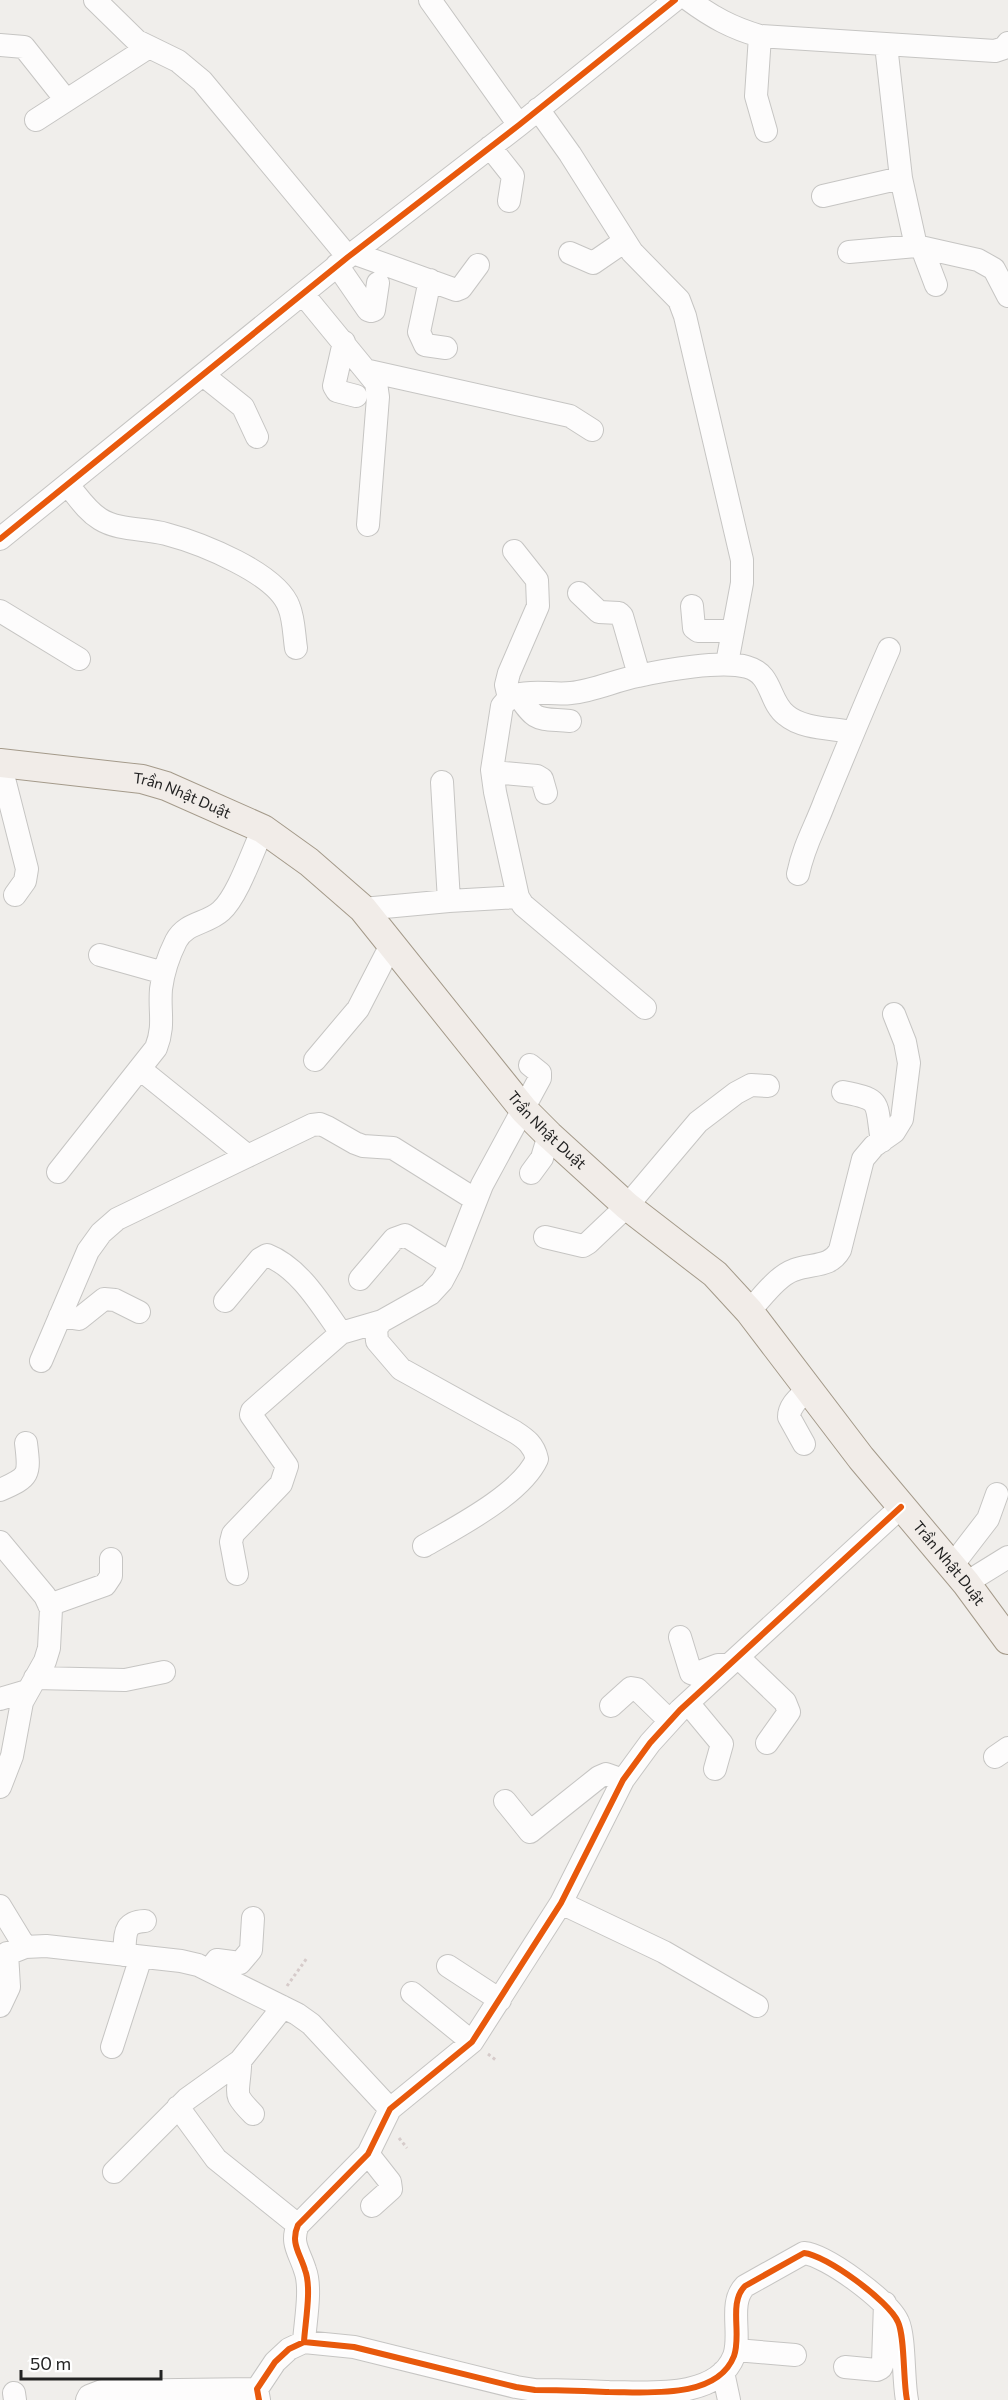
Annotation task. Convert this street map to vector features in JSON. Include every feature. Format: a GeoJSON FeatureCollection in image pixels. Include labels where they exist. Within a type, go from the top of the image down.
{"type":"FeatureCollection","features":[{"type":"Feature","properties":{"kind":"main road","name":"Trần Nhật Duật"},"geometry":{"type":"LineString","coordinates":[[0,763],[142,779],[166,786],[263,829],[309,862],[363,909],[524,1110],[627,1206],[715,1274],[749,1311],[808,1389],[1008,1640]]}},
{"type":"Feature","properties":{"kind":"street"},"geometry":{"type":"LineString","coordinates":[[95,0],[127,34],[178,61],[202,81],[346,258],[368,310],[371,311],[374,310],[378,283]]}},
{"type":"Feature","properties":{"kind":"street"},"geometry":{"type":"LineString","coordinates":[[430,0],[519,125]]}},
{"type":"Feature","properties":{"kind":"street"},"geometry":{"type":"LineString","coordinates":[[0,539],[346,258],[519,125],[675,0]]}},
{"type":"Feature","properties":{"kind":"street"},"geometry":{"type":"LineString","coordinates":[[689,0],[715,19],[735,29],[760,36],[995,51],[1004,48],[1008,43]]}},
{"type":"Feature","properties":{"kind":"street"},"geometry":{"type":"LineString","coordinates":[[760,36],[756,96],[766,131]]}},
{"type":"Feature","properties":{"kind":"street"},"geometry":{"type":"LineString","coordinates":[[0,45],[24,47],[66,100]]}},
{"type":"Feature","properties":{"kind":"street"},"geometry":{"type":"LineString","coordinates":[[886,45],[901,178],[919,247],[936,285]]}},
{"type":"Feature","properties":{"kind":"street"},"geometry":{"type":"LineString","coordinates":[[36,120],[149,47]]}},
{"type":"Feature","properties":{"kind":"street"},"geometry":{"type":"LineString","coordinates":[[538,109],[570,154],[624,241],[641,264],[679,300],[686,316],[732,545],[742,561],[742,583],[727,663]]}},
{"type":"Feature","properties":{"kind":"street"},"geometry":{"type":"LineString","coordinates":[[490,147],[513,176],[509,201]]}},
{"type":"Feature","properties":{"kind":"street"},"geometry":{"type":"LineString","coordinates":[[824,196],[901,178]]}},
{"type":"Feature","properties":{"kind":"street"},"geometry":{"type":"LineString","coordinates":[[570,253],[592,263],[624,241]]}},
{"type":"Feature","properties":{"kind":"street"},"geometry":{"type":"LineString","coordinates":[[849,252],[919,247],[978,260],[1001,273],[1008,296]]}},
{"type":"Feature","properties":{"kind":"street"},"geometry":{"type":"LineString","coordinates":[[346,258],[430,280],[456,290],[461,288],[478,265]]}},
{"type":"Feature","properties":{"kind":"street"},"geometry":{"type":"LineString","coordinates":[[430,280],[419,332],[425,345],[446,348]]}},
{"type":"Feature","properties":{"kind":"street"},"geometry":{"type":"LineString","coordinates":[[303,294],[376,382],[378,397],[368,525]]}},
{"type":"Feature","properties":{"kind":"street"},"geometry":{"type":"LineString","coordinates":[[344,342],[334,386],[338,391],[356,396]]}},
{"type":"Feature","properties":{"kind":"street"},"geometry":{"type":"LineString","coordinates":[[369,372],[570,416],[592,430]]}},
{"type":"Feature","properties":{"kind":"street"},"geometry":{"type":"LineString","coordinates":[[203,375],[243,407],[257,437]]}},
{"type":"Feature","properties":{"kind":"street"},"geometry":{"type":"LineString","coordinates":[[68,485],[88,510],[100,519],[115,526],[178,538],[248,566],[269,580],[289,606],[296,648]]}},
{"type":"Feature","properties":{"kind":"street"},"geometry":{"type":"LineString","coordinates":[[514,551],[537,580],[538,606],[506,685],[531,715],[537,718],[570,721]]}},
{"type":"Feature","properties":{"kind":"street"},"geometry":{"type":"LineString","coordinates":[[579,593],[599,612],[619,613],[622,616],[639,675]]}},
{"type":"Feature","properties":{"kind":"street"},"geometry":{"type":"LineString","coordinates":[[692,606],[694,628],[698,631],[733,632]]}},
{"type":"Feature","properties":{"kind":"street"},"geometry":{"type":"LineString","coordinates":[[0,611],[79,659]]}},
{"type":"Feature","properties":{"kind":"street"},"geometry":{"type":"LineString","coordinates":[[798,874],[806,841],[890,649]]}},
{"type":"Feature","properties":{"kind":"street"},"geometry":{"type":"LineString","coordinates":[[645,1008],[531,912],[518,897],[495,792],[493,772],[502,706],[513,696],[571,693],[639,675],[727,663],[749,667],[759,673],[768,682],[778,707],[786,716],[798,722],[852,732]]}},
{"type":"Feature","properties":{"kind":"street"},"geometry":{"type":"LineString","coordinates":[[0,763],[27,869],[25,881],[15,895]]}},
{"type":"Feature","properties":{"kind":"street"},"geometry":{"type":"LineString","coordinates":[[493,772],[537,776],[542,778],[546,793]]}},
{"type":"Feature","properties":{"kind":"street"},"geometry":{"type":"LineString","coordinates":[[442,782],[449,901]]}},
{"type":"Feature","properties":{"kind":"street"},"geometry":{"type":"LineString","coordinates":[[58,1172],[156,1048],[162,1033],[161,991],[164,973],[181,933],[215,916],[230,900],[263,829]]}},
{"type":"Feature","properties":{"kind":"street"},"geometry":{"type":"LineString","coordinates":[[363,909],[518,897]]}},
{"type":"Feature","properties":{"kind":"street"},"geometry":{"type":"LineString","coordinates":[[315,1060],[358,1009],[391,945]]}},
{"type":"Feature","properties":{"kind":"street"},"geometry":{"type":"LineString","coordinates":[[100,955],[164,973]]}},
{"type":"Feature","properties":{"kind":"street"},"geometry":{"type":"LineString","coordinates":[[749,1311],[788,1272],[797,1268],[829,1263],[836,1258],[840,1250],[863,1159],[867,1152],[894,1132],[903,1119],[909,1063],[905,1042],[894,1014]]}},
{"type":"Feature","properties":{"kind":"street"},"geometry":{"type":"LineString","coordinates":[[237,1574],[231,1542],[234,1534],[280,1484],[286,1475],[287,1466],[251,1415],[252,1411],[341,1333],[382,1321],[430,1294],[442,1281],[452,1264],[482,1185],[540,1078],[540,1073],[530,1065]]}},
{"type":"Feature","properties":{"kind":"street"},"geometry":{"type":"LineString","coordinates":[[140,1069],[248,1156]]}},
{"type":"Feature","properties":{"kind":"street"},"geometry":{"type":"LineString","coordinates":[[545,1237],[583,1246],[627,1206],[698,1122],[736,1093],[751,1086],[768,1086]]}},
{"type":"Feature","properties":{"kind":"street"},"geometry":{"type":"LineString","coordinates":[[843,1092],[869,1097],[876,1103],[882,1141]]}},
{"type":"Feature","properties":{"kind":"street"},"geometry":{"type":"LineString","coordinates":[[41,1361],[88,1251],[101,1233],[117,1219],[312,1125],[320,1124],[355,1143],[393,1148],[476,1200]]}},
{"type":"Feature","properties":{"kind":"street"},"geometry":{"type":"LineString","coordinates":[[531,1173],[542,1158],[549,1135]]}},
{"type":"Feature","properties":{"kind":"street"},"geometry":{"type":"LineString","coordinates":[[360,1279],[394,1239],[405,1235],[452,1264]]}},
{"type":"Feature","properties":{"kind":"street"},"geometry":{"type":"LineString","coordinates":[[225,1301],[260,1259],[267,1255],[276,1258],[310,1288],[341,1333]]}},
{"type":"Feature","properties":{"kind":"street"},"geometry":{"type":"LineString","coordinates":[[60,1316],[79,1319],[104,1299],[115,1300],[139,1312]]}},
{"type":"Feature","properties":{"kind":"street"},"geometry":{"type":"LineString","coordinates":[[382,1321],[376,1328],[377,1341],[401,1369],[515,1432],[535,1449],[537,1459],[525,1476],[484,1511],[424,1546]]}},
{"type":"Feature","properties":{"kind":"street"},"geometry":{"type":"LineString","coordinates":[[804,1444],[789,1417],[789,1412],[791,1406],[808,1389]]}},
{"type":"Feature","properties":{"kind":"street"},"geometry":{"type":"LineString","coordinates":[[0,1490],[19,1482],[26,1474],[29,1467],[26,1443]]}},
{"type":"Feature","properties":{"kind":"street"},"geometry":{"type":"LineString","coordinates":[[958,1575],[994,1508],[997,1494]]}},
{"type":"Feature","properties":{"kind":"street"},"geometry":{"type":"LineString","coordinates":[[304,2342],[308,2283],[295,2246],[294,2235],[298,2225],[368,2154],[390,2109],[472,2042],[561,1903],[623,1780],[650,1743],[688,1703],[901,1507]]}},
{"type":"Feature","properties":{"kind":"street"},"geometry":{"type":"LineString","coordinates":[[0,1542],[45,1596],[51,1609],[49,1648],[45,1661],[22,1702],[12,1756],[0,1787]]}},
{"type":"Feature","properties":{"kind":"street"},"geometry":{"type":"LineString","coordinates":[[958,1575],[1008,1557]]}},
{"type":"Feature","properties":{"kind":"street"},"geometry":{"type":"LineString","coordinates":[[49,1605],[105,1585],[111,1576],[111,1559]]}},
{"type":"Feature","properties":{"kind":"street"},"geometry":{"type":"LineString","coordinates":[[680,1637],[691,1673],[734,1661]]}},
{"type":"Feature","properties":{"kind":"street"},"geometry":{"type":"LineString","coordinates":[[734,1661],[785,1702],[789,1712],[767,1743]]}},
{"type":"Feature","properties":{"kind":"street"},"geometry":{"type":"LineString","coordinates":[[0,1699],[31,1684],[119,1678],[125,1680],[164,1672]]}},
{"type":"Feature","properties":{"kind":"street"},"geometry":{"type":"LineString","coordinates":[[611,1706],[631,1688],[637,1689],[670,1721]]}},
{"type":"Feature","properties":{"kind":"street"},"geometry":{"type":"LineString","coordinates":[[688,1703],[722,1744],[715,1769]]}},
{"type":"Feature","properties":{"kind":"street"},"geometry":{"type":"LineString","coordinates":[[505,1801],[530,1832],[599,1777],[606,1774],[623,1780]]}},
{"type":"Feature","properties":{"kind":"street"},"geometry":{"type":"LineString","coordinates":[[561,1903],[664,1952],[757,2006]]}},
{"type":"Feature","properties":{"kind":"street"},"geometry":{"type":"LineString","coordinates":[[0,1906],[11,1952],[9,1987],[0,2006]]}},
{"type":"Feature","properties":{"kind":"street"},"geometry":{"type":"LineString","coordinates":[[209,1970],[217,1960],[240,1963],[251,1950],[253,1918]]}},
{"type":"Feature","properties":{"kind":"street"},"geometry":{"type":"LineString","coordinates":[[112,2047],[133,1956],[127,1927],[133,1921],[145,1921]]}},
{"type":"Feature","properties":{"kind":"street"},"geometry":{"type":"LineString","coordinates":[[11,1952],[46,1946],[181,1961],[209,1970],[280,2005],[311,2024],[390,2109]]}},
{"type":"Feature","properties":{"kind":"street"},"geometry":{"type":"LineString","coordinates":[[448,1966],[500,2000]]}},
{"type":"Feature","properties":{"kind":"street"},"geometry":{"type":"LineString","coordinates":[[412,1993],[472,2042]]}},
{"type":"Feature","properties":{"kind":"street"},"geometry":{"type":"LineString","coordinates":[[114,2172],[178,2107],[201,2087],[240,2061],[280,2005]]}},
{"type":"Feature","properties":{"kind":"street"},"geometry":{"type":"LineString","coordinates":[[240,2061],[242,2074],[238,2096],[252,2114]]}},
{"type":"Feature","properties":{"kind":"street"},"geometry":{"type":"LineString","coordinates":[[178,2107],[216,2159],[298,2225]]}},
{"type":"Feature","properties":{"kind":"street"},"geometry":{"type":"LineString","coordinates":[[368,2154],[390,2182],[391,2189],[372,2206]]}},
{"type":"Feature","properties":{"kind":"street"},"geometry":{"type":"LineString","coordinates":[[87,2400],[89,2396],[102,2391],[258,2395],[275,2362],[289,2349],[304,2342],[354,2347],[535,2390],[642,2396],[684,2390],[708,2382],[723,2372],[733,2359],[736,2350],[737,2298],[740,2291],[804,2253],[819,2257],[885,2303],[899,2323],[907,2400]]}},
{"type":"Feature","properties":{"kind":"street"},"geometry":{"type":"LineString","coordinates":[[845,2367],[877,2370],[881,2368],[885,2303]]}},
{"type":"Feature","properties":{"kind":"street"},"geometry":{"type":"LineString","coordinates":[[736,2350],[795,2355]]}},
{"type":"Feature","properties":{"kind":"street"},"geometry":{"type":"LineString","coordinates":[[723,2372],[729,2400]]}},
{"type":"Feature","properties":{"kind":"path"},"geometry":{"type":"LineString","coordinates":[[280,2005],[292,1977],[307,1958]]}},
{"type":"Feature","properties":{"kind":"cycle path"},"geometry":{"type":"LineString","coordinates":[[0,539],[348,257],[519,125],[675,0]]}},
{"type":"Feature","properties":{"kind":"cycle path"},"geometry":{"type":"LineString","coordinates":[[304,2342],[308,2286],[295,2243],[298,2225],[368,2154],[390,2109],[472,2042],[561,1903],[623,1780],[650,1743],[680,1710],[901,1507]]}},
{"type":"Feature","properties":{"kind":"cycle path"},"geometry":{"type":"LineString","coordinates":[[259,2400],[257,2389],[275,2362],[289,2349],[304,2342],[354,2347],[535,2390],[660,2392],[697,2387],[712,2380],[725,2370],[734,2356],[737,2338],[737,2301],[745,2286],[804,2253],[827,2262],[856,2280],[892,2313],[898,2322],[902,2338],[907,2400]]}}]}
